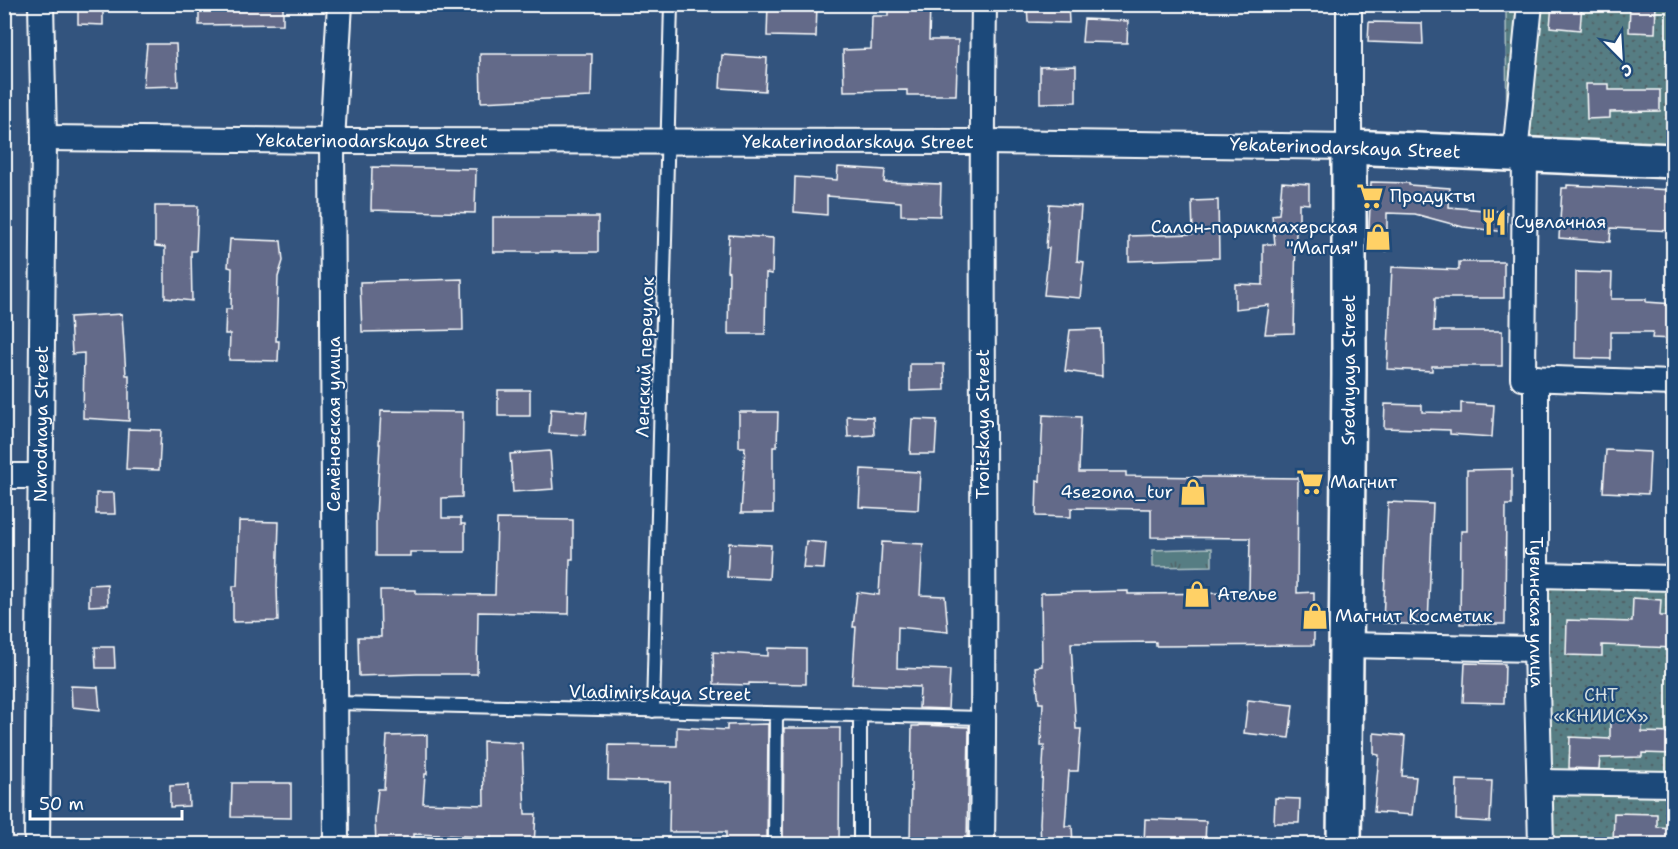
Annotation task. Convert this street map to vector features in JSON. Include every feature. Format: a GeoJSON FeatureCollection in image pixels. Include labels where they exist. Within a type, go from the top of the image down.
{"type":"FeatureCollection","features":[{"type":"Feature","properties":{"kind":"street","name":"Narodnaya Street"},"geometry":{"type":"LineString","coordinates":[[37,844],[44,138],[41,4]]}},
{"type":"Feature","properties":{"kind":"street","name":"Семёновская улица"},"geometry":{"type":"LineString","coordinates":[[336,844],[332,141],[340,4]]}},
{"type":"Feature","properties":{"kind":"street","name":"Troitskaya Street"},"geometry":{"type":"LineString","coordinates":[[982,844],[984,4]]}},
{"type":"Feature","properties":{"kind":"street","name":"Srednyaya Street"},"geometry":{"type":"LineString","coordinates":[[1344,844],[1349,375],[1349,4]]}},
{"type":"Feature","properties":{"kind":"street","name":"Тувинская улица"},"geometry":{"type":"LineString","coordinates":[[1530,4],[1520,154],[1537,576],[1536,650],[1541,844]]}},
{"type":"Feature","properties":{"kind":"street","name":"Yekaterinodarskaya Street"},"geometry":{"type":"LineString","coordinates":[[44,138],[982,142],[1349,147],[1674,161]]}},
{"type":"Feature","properties":{"kind":"street"},"geometry":{"type":"LineString","coordinates":[[1530,378],[1674,382]]}},
{"type":"Feature","properties":{"kind":"street"},"geometry":{"type":"LineString","coordinates":[[4,476],[40,476]]}},
{"type":"Feature","properties":{"kind":"street"},"geometry":{"type":"LineString","coordinates":[[1537,576],[1674,578]]}},
{"type":"Feature","properties":{"kind":"street"},"geometry":{"type":"LineString","coordinates":[[1347,645],[1536,650]]}},
{"type":"Feature","properties":{"kind":"street"},"geometry":{"type":"LineString","coordinates":[[1540,782],[1674,784]]}},
{"type":"Feature","properties":{"kind":"lane","name":"Ленский переулок"},"geometry":{"type":"LineString","coordinates":[[653,711],[671,4]]}},
{"type":"Feature","properties":{"kind":"lane","name":"Vladimirskaya Street"},"geometry":{"type":"LineString","coordinates":[[336,704],[984,718]]}},
{"type":"Feature","properties":{"kind":"lane"},"geometry":{"type":"LineString","coordinates":[[775,844],[776,714]]}},
{"type":"Feature","properties":{"kind":"lane"},"geometry":{"type":"LineString","coordinates":[[860,716],[860,844]]}},
{"type":"Feature","properties":{"kind":"green space"},"geometry":{"type":"Polygon","coordinates":[[[1506,5],[1673,5],[1673,171],[1507,164],[1506,5]]]}},
{"type":"Feature","properties":{"kind":"green space"},"geometry":{"type":"Polygon","coordinates":[[[1212,548],[1212,566],[1153,567],[1153,550],[1212,548]]]}},
{"type":"Feature","properties":{"kind":"green space","name":"СНТ «КНИИСХ»"},"geometry":{"type":"Polygon","coordinates":[[[1528,565],[1673,565],[1673,844],[1529,844],[1528,565]]]}},
{"type":"Feature","properties":{"kind":"building"},"geometry":{"type":"Polygon","coordinates":[[[78,4],[103,4],[103,25],[78,24],[78,4]]]}},
{"type":"Feature","properties":{"kind":"building"},"geometry":{"type":"Polygon","coordinates":[[[199,4],[283,4],[283,24],[199,25],[199,4]]]}},
{"type":"Feature","properties":{"kind":"building"},"geometry":{"type":"Polygon","coordinates":[[[768,4],[817,4],[816,37],[767,36],[768,4]]]}},
{"type":"Feature","properties":{"kind":"building"},"geometry":{"type":"Polygon","coordinates":[[[888,4],[930,4],[929,40],[958,40],[956,95],[907,95],[907,90],[844,91],[843,50],[871,49],[872,16],[888,16],[888,4]]]}},
{"type":"Feature","properties":{"kind":"building"},"geometry":{"type":"Polygon","coordinates":[[[1027,4],[1068,4],[1069,23],[1028,22],[1027,4]]]}},
{"type":"Feature","properties":{"kind":"building"},"geometry":{"type":"Polygon","coordinates":[[[1552,4],[1582,4],[1580,30],[1550,27],[1552,4]]]}},
{"type":"Feature","properties":{"kind":"building"},"geometry":{"type":"Polygon","coordinates":[[[1630,4],[1656,4],[1655,33],[1629,32],[1630,4]]]}},
{"type":"Feature","properties":{"kind":"building"},"geometry":{"type":"Polygon","coordinates":[[[1084,19],[1128,21],[1127,43],[1082,42],[1084,19]]]}},
{"type":"Feature","properties":{"kind":"building"},"geometry":{"type":"Polygon","coordinates":[[[1369,22],[1422,23],[1423,44],[1368,42],[1369,22]]]}},
{"type":"Feature","properties":{"kind":"building"},"geometry":{"type":"Polygon","coordinates":[[[147,44],[176,44],[178,86],[143,87],[147,44]]]}},
{"type":"Feature","properties":{"kind":"building"},"geometry":{"type":"Polygon","coordinates":[[[480,54],[592,54],[591,97],[481,102],[480,54]]]}},
{"type":"Feature","properties":{"kind":"building"},"geometry":{"type":"Polygon","coordinates":[[[722,55],[767,58],[765,91],[720,88],[722,55]]]}},
{"type":"Feature","properties":{"kind":"building"},"geometry":{"type":"Polygon","coordinates":[[[1076,66],[1076,102],[1040,103],[1040,67],[1076,66]]]}},
{"type":"Feature","properties":{"kind":"building"},"geometry":{"type":"Polygon","coordinates":[[[1586,84],[1609,84],[1609,90],[1660,90],[1660,111],[1610,112],[1610,118],[1587,119],[1586,84]]]}},
{"type":"Feature","properties":{"kind":"building"},"geometry":{"type":"Polygon","coordinates":[[[372,167],[476,169],[475,213],[371,210],[372,167]]]}},
{"type":"Feature","properties":{"kind":"building"},"geometry":{"type":"Polygon","coordinates":[[[838,167],[885,170],[884,182],[941,184],[940,216],[901,215],[901,202],[827,196],[827,215],[794,212],[795,177],[837,180],[838,167]]]}},
{"type":"Feature","properties":{"kind":"building"},"geometry":{"type":"Polygon","coordinates":[[[1282,182],[1309,184],[1309,204],[1299,203],[1299,231],[1296,231],[1294,333],[1265,334],[1269,305],[1235,309],[1235,284],[1263,285],[1263,244],[1275,244],[1272,215],[1279,214],[1282,182]]]}},
{"type":"Feature","properties":{"kind":"building"},"geometry":{"type":"Polygon","coordinates":[[[1371,182],[1409,183],[1409,185],[1450,188],[1449,207],[1507,212],[1506,232],[1463,227],[1415,214],[1387,213],[1387,251],[1368,250],[1371,182]]]}},
{"type":"Feature","properties":{"kind":"building"},"geometry":{"type":"Polygon","coordinates":[[[1567,185],[1674,190],[1674,231],[1611,228],[1610,242],[1559,238],[1562,188],[1567,188],[1567,185]]]}},
{"type":"Feature","properties":{"kind":"building"},"geometry":{"type":"Polygon","coordinates":[[[1218,200],[1219,258],[1129,261],[1129,236],[1193,234],[1192,201],[1218,200]]]}},
{"type":"Feature","properties":{"kind":"building"},"geometry":{"type":"Polygon","coordinates":[[[1049,204],[1081,206],[1077,261],[1084,262],[1080,298],[1044,295],[1049,248],[1046,248],[1049,204]]]}},
{"type":"Feature","properties":{"kind":"building"},"geometry":{"type":"Polygon","coordinates":[[[155,206],[198,206],[196,251],[191,251],[192,301],[165,298],[165,247],[155,246],[155,206]]]}},
{"type":"Feature","properties":{"kind":"building"},"geometry":{"type":"Polygon","coordinates":[[[493,217],[598,217],[598,252],[493,252],[493,217]]]}},
{"type":"Feature","properties":{"kind":"building"},"geometry":{"type":"Polygon","coordinates":[[[729,235],[773,238],[772,274],[766,273],[765,334],[728,334],[729,235]]]}},
{"type":"Feature","properties":{"kind":"building"},"geometry":{"type":"Polygon","coordinates":[[[230,239],[281,241],[283,261],[278,277],[276,341],[279,341],[278,361],[229,360],[230,334],[225,334],[226,309],[231,309],[232,268],[228,267],[230,239]]]}},
{"type":"Feature","properties":{"kind":"building"},"geometry":{"type":"Polygon","coordinates":[[[1459,262],[1504,262],[1504,298],[1435,298],[1434,331],[1502,331],[1502,366],[1432,366],[1432,371],[1387,369],[1392,267],[1459,270],[1459,262]]]}},
{"type":"Feature","properties":{"kind":"building"},"geometry":{"type":"Polygon","coordinates":[[[1576,272],[1612,273],[1611,299],[1646,299],[1646,302],[1674,304],[1674,339],[1652,338],[1653,332],[1611,332],[1611,359],[1575,358],[1576,272]]]}},
{"type":"Feature","properties":{"kind":"building"},"geometry":{"type":"Polygon","coordinates":[[[462,279],[463,330],[362,332],[360,282],[462,279]]]}},
{"type":"Feature","properties":{"kind":"building"},"geometry":{"type":"Polygon","coordinates":[[[122,314],[126,375],[129,375],[129,421],[83,418],[84,353],[72,354],[70,317],[122,314]]]}},
{"type":"Feature","properties":{"kind":"building"},"geometry":{"type":"Polygon","coordinates":[[[1101,329],[1102,376],[1065,371],[1070,330],[1101,329]]]}},
{"type":"Feature","properties":{"kind":"building"},"geometry":{"type":"Polygon","coordinates":[[[910,364],[944,364],[945,390],[910,391],[910,364]]]}},
{"type":"Feature","properties":{"kind":"building"},"geometry":{"type":"Polygon","coordinates":[[[498,390],[530,390],[530,416],[498,416],[498,390]]]}},
{"type":"Feature","properties":{"kind":"building"},"geometry":{"type":"Polygon","coordinates":[[[1461,403],[1494,405],[1492,437],[1450,434],[1450,430],[1384,428],[1385,404],[1422,405],[1422,412],[1461,413],[1461,403]]]}},
{"type":"Feature","properties":{"kind":"building"},"geometry":{"type":"Polygon","coordinates":[[[551,409],[587,412],[585,435],[549,433],[551,409]]]}},
{"type":"Feature","properties":{"kind":"building"},"geometry":{"type":"Polygon","coordinates":[[[381,411],[463,412],[462,497],[442,498],[442,518],[461,518],[461,524],[465,524],[465,552],[410,552],[410,556],[376,556],[381,411]]]}},
{"type":"Feature","properties":{"kind":"building"},"geometry":{"type":"Polygon","coordinates":[[[739,412],[778,412],[777,447],[773,447],[773,513],[741,513],[745,447],[739,447],[739,412]]]}},
{"type":"Feature","properties":{"kind":"building"},"geometry":{"type":"Polygon","coordinates":[[[1043,415],[1081,417],[1079,472],[1126,472],[1126,476],[1298,478],[1297,593],[1314,592],[1314,645],[1156,646],[1156,642],[1071,643],[1076,729],[1081,729],[1078,771],[1069,771],[1065,826],[1072,826],[1073,844],[1041,844],[1043,703],[1039,703],[1035,667],[1042,666],[1041,593],[1128,591],[1128,594],[1249,593],[1250,538],[1151,537],[1151,509],[1071,508],[1071,517],[1036,516],[1043,415]]]}},
{"type":"Feature","properties":{"kind":"building"},"geometry":{"type":"Polygon","coordinates":[[[847,416],[873,417],[874,435],[848,437],[847,416]]]}},
{"type":"Feature","properties":{"kind":"building"},"geometry":{"type":"Polygon","coordinates":[[[912,419],[937,420],[935,454],[910,454],[912,419]]]}},
{"type":"Feature","properties":{"kind":"building"},"geometry":{"type":"Polygon","coordinates":[[[128,429],[161,430],[159,470],[126,469],[128,429]]]}},
{"type":"Feature","properties":{"kind":"building"},"geometry":{"type":"Polygon","coordinates":[[[1606,450],[1650,452],[1648,494],[1603,492],[1606,450]]]}},
{"type":"Feature","properties":{"kind":"building"},"geometry":{"type":"Polygon","coordinates":[[[550,451],[553,489],[513,492],[510,454],[550,451]]]}},
{"type":"Feature","properties":{"kind":"building"},"geometry":{"type":"Polygon","coordinates":[[[861,469],[920,472],[918,510],[859,507],[861,469]]]}},
{"type":"Feature","properties":{"kind":"building"},"geometry":{"type":"Polygon","coordinates":[[[1512,469],[1512,505],[1506,505],[1505,624],[1460,624],[1461,531],[1467,531],[1467,470],[1512,469]]]}},
{"type":"Feature","properties":{"kind":"building"},"geometry":{"type":"Polygon","coordinates":[[[96,493],[114,493],[115,514],[96,514],[96,493]]]}},
{"type":"Feature","properties":{"kind":"building"},"geometry":{"type":"Polygon","coordinates":[[[1388,502],[1433,504],[1428,625],[1383,623],[1388,502]]]}},
{"type":"Feature","properties":{"kind":"building"},"geometry":{"type":"Polygon","coordinates":[[[497,519],[573,520],[569,614],[478,612],[477,674],[359,676],[358,637],[381,637],[380,590],[416,590],[416,594],[495,595],[497,519]]]}},
{"type":"Feature","properties":{"kind":"building"},"geometry":{"type":"Polygon","coordinates":[[[239,521],[279,522],[278,621],[233,622],[233,586],[237,586],[239,521]]]}},
{"type":"Feature","properties":{"kind":"building"},"geometry":{"type":"Polygon","coordinates":[[[806,541],[826,543],[824,569],[803,568],[806,541]]]}},
{"type":"Feature","properties":{"kind":"building"},"geometry":{"type":"Polygon","coordinates":[[[882,542],[923,544],[920,595],[945,596],[948,632],[898,627],[897,668],[950,670],[948,709],[919,708],[920,687],[852,684],[856,627],[853,627],[857,592],[879,595],[882,542]]]}},
{"type":"Feature","properties":{"kind":"building"},"geometry":{"type":"Polygon","coordinates":[[[729,543],[771,545],[769,579],[727,577],[729,543]]]}},
{"type":"Feature","properties":{"kind":"building"},"geometry":{"type":"Polygon","coordinates":[[[107,584],[108,605],[89,606],[89,585],[107,584]]]}},
{"type":"Feature","properties":{"kind":"building"},"geometry":{"type":"Polygon","coordinates":[[[1633,598],[1661,600],[1660,616],[1674,616],[1674,648],[1602,645],[1602,656],[1566,655],[1567,620],[1632,622],[1633,598]]]}},
{"type":"Feature","properties":{"kind":"building"},"geometry":{"type":"Polygon","coordinates":[[[95,647],[114,647],[115,668],[96,668],[95,647]]]}},
{"type":"Feature","properties":{"kind":"building"},"geometry":{"type":"Polygon","coordinates":[[[768,648],[806,649],[806,684],[714,684],[713,652],[768,656],[768,648]]]}},
{"type":"Feature","properties":{"kind":"building"},"geometry":{"type":"Polygon","coordinates":[[[1465,663],[1505,664],[1504,703],[1463,702],[1465,663]]]}},
{"type":"Feature","properties":{"kind":"building"},"geometry":{"type":"Polygon","coordinates":[[[71,686],[98,687],[100,710],[72,707],[71,686]]]}},
{"type":"Feature","properties":{"kind":"building"},"geometry":{"type":"Polygon","coordinates":[[[1248,700],[1293,705],[1289,738],[1244,733],[1248,700]]]}},
{"type":"Feature","properties":{"kind":"building"},"geometry":{"type":"Polygon","coordinates":[[[1610,720],[1642,720],[1642,732],[1674,733],[1674,754],[1642,753],[1642,757],[1600,758],[1599,769],[1569,768],[1570,737],[1610,739],[1610,720]]]}},
{"type":"Feature","properties":{"kind":"building"},"geometry":{"type":"Polygon","coordinates":[[[768,724],[767,844],[726,844],[726,832],[669,832],[670,782],[608,780],[609,745],[677,746],[677,727],[727,730],[727,725],[768,724]]]}},
{"type":"Feature","properties":{"kind":"building"},"geometry":{"type":"Polygon","coordinates":[[[912,726],[969,727],[967,844],[910,844],[912,726]]]}},
{"type":"Feature","properties":{"kind":"building"},"geometry":{"type":"Polygon","coordinates":[[[784,728],[840,728],[839,844],[783,844],[784,728]]]}},
{"type":"Feature","properties":{"kind":"building"},"geometry":{"type":"Polygon","coordinates":[[[1374,733],[1405,736],[1402,776],[1416,777],[1412,815],[1374,812],[1379,755],[1374,754],[1374,733]]]}},
{"type":"Feature","properties":{"kind":"building"},"geometry":{"type":"Polygon","coordinates":[[[427,735],[427,774],[425,774],[423,803],[484,805],[483,741],[522,743],[525,814],[536,814],[534,844],[491,844],[491,837],[414,834],[414,844],[376,844],[375,820],[378,789],[384,789],[387,736],[427,735]]]}},
{"type":"Feature","properties":{"kind":"building"},"geometry":{"type":"Polygon","coordinates":[[[1457,780],[1492,781],[1490,822],[1456,820],[1457,780]]]}},
{"type":"Feature","properties":{"kind":"building"},"geometry":{"type":"Polygon","coordinates":[[[232,783],[291,783],[291,818],[231,817],[232,783]]]}},
{"type":"Feature","properties":{"kind":"building"},"geometry":{"type":"Polygon","coordinates":[[[188,785],[189,806],[170,807],[170,786],[188,785]]]}},
{"type":"Feature","properties":{"kind":"building"},"geometry":{"type":"Polygon","coordinates":[[[1275,798],[1300,799],[1299,823],[1274,823],[1275,798]]]}},
{"type":"Feature","properties":{"kind":"building"},"geometry":{"type":"Polygon","coordinates":[[[1614,813],[1657,814],[1657,827],[1674,828],[1674,844],[1613,844],[1614,813]]]}},
{"type":"Feature","properties":{"kind":"building"},"geometry":{"type":"Polygon","coordinates":[[[1145,819],[1206,821],[1205,844],[1144,844],[1145,819]]]}},
{"type":"Feature","properties":{"kind":"place","name":"Продукты"},"geometry":{"type":"Point","coordinates":[1370,196]}},
{"type":"Feature","properties":{"kind":"place","name":"Сувлачная"},"geometry":{"type":"Point","coordinates":[1494,222]}},
{"type":"Feature","properties":{"kind":"place","name":"Салон-парикмахерская \"Магия\""},"geometry":{"type":"Point","coordinates":[1378,237]}},
{"type":"Feature","properties":{"kind":"place","name":"Магнит"},"geometry":{"type":"Point","coordinates":[1310,482]}},
{"type":"Feature","properties":{"kind":"place","name":"4sezona_tur"},"geometry":{"type":"Point","coordinates":[1193,492]}},
{"type":"Feature","properties":{"kind":"place","name":"Ателье"},"geometry":{"type":"Point","coordinates":[1197,594]}},
{"type":"Feature","properties":{"kind":"place","name":"Магнит Косметик"},"geometry":{"type":"Point","coordinates":[1315,616]}}]}
